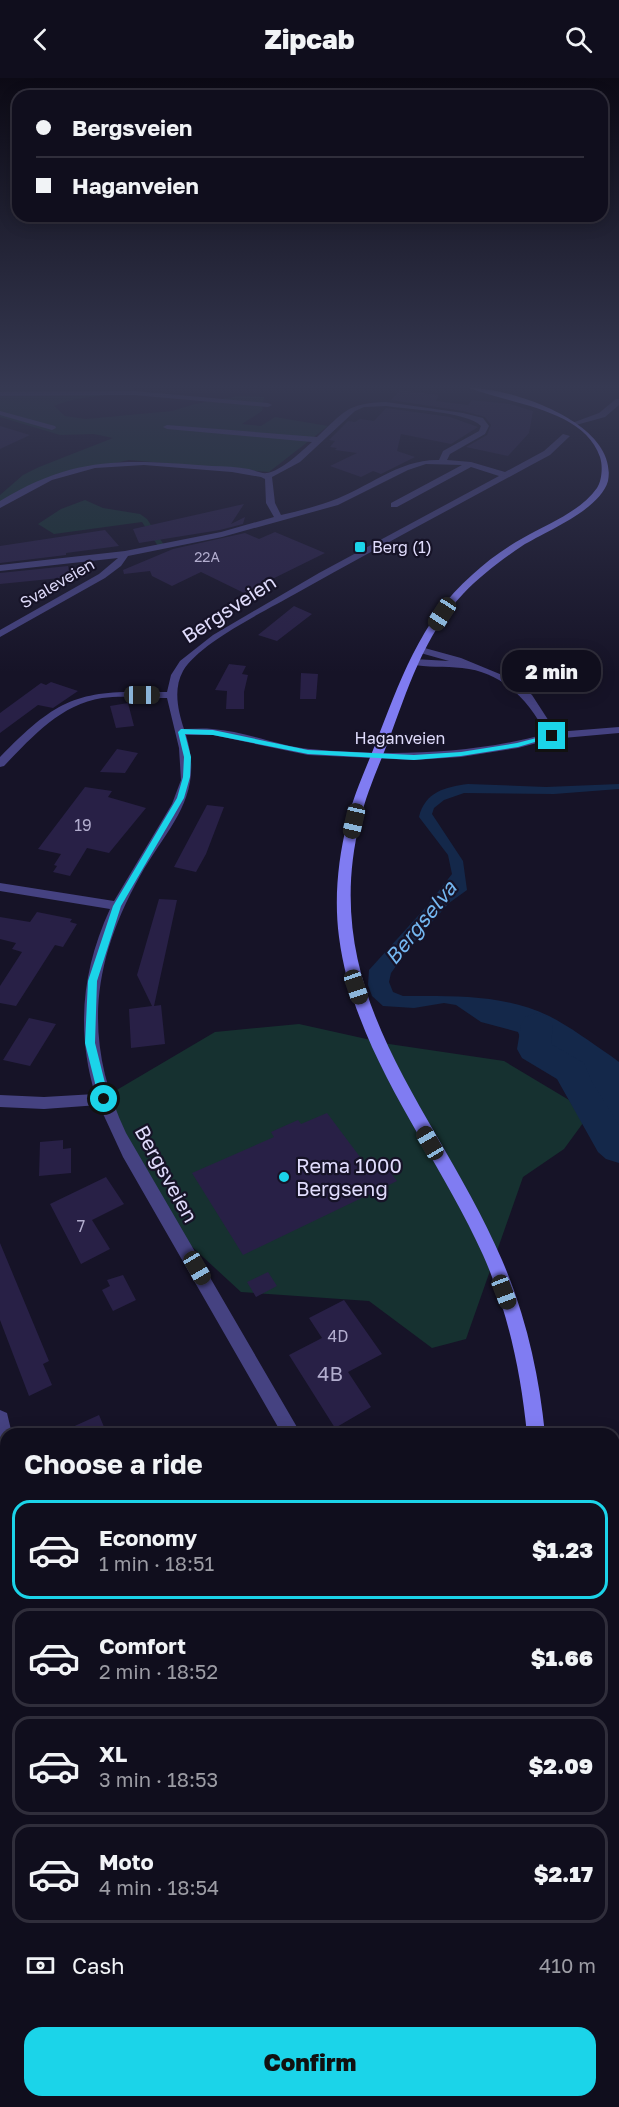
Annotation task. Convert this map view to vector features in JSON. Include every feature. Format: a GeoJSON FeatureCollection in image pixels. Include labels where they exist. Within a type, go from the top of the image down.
{"type":"FeatureCollection","features":[{"type":"Feature","properties":{"kind":"main road"},"geometry":{"type":"LineString","coordinates":[[535,1428],[533,1400],[511,1310],[484,1239],[401,1091],[368,1021],[350,970],[343,914],[344,865],[357,810],[418,656],[450,602],[477,576],[521,543],[587,503],[600,490],[603,483]]}},
{"type":"Feature","properties":{"kind":"street"},"geometry":{"type":"LineString","coordinates":[[0,505],[36,483]]}},
{"type":"Feature","properties":{"kind":"street"},"geometry":{"type":"LineString","coordinates":[[270,483],[269,506],[278,518]]}},
{"type":"Feature","properties":{"kind":"street"},"geometry":{"type":"LineString","coordinates":[[0,568],[125,554],[222,534],[348,498],[377,483]]}},
{"type":"Feature","properties":{"kind":"street"},"geometry":{"type":"LineString","coordinates":[[394,505],[437,483]]}},
{"type":"Feature","properties":{"kind":"street","name":"Bergsveien"},"geometry":{"type":"LineString","coordinates":[[289,1428],[130,1152],[104,1099],[90,1043],[89,1023],[93,981],[117,906],[181,798],[188,757],[172,709],[170,695],[177,672],[202,647],[292,592],[492,483]]}},
{"type":"Feature","properties":{"kind":"street","name":"Svaleveien"},"geometry":{"type":"LineString","coordinates":[[0,634],[102,576],[118,564],[125,554]]}},
{"type":"Feature","properties":{"kind":"street"},"geometry":{"type":"LineString","coordinates":[[418,656],[466,665],[499,676],[521,689],[537,705],[552,736]]}},
{"type":"Feature","properties":{"kind":"street"},"geometry":{"type":"LineString","coordinates":[[0,764],[44,723],[64,708],[82,700],[97,696],[170,695]]}},
{"type":"Feature","properties":{"kind":"street","name":"Haganveien"},"geometry":{"type":"LineString","coordinates":[[181,732],[213,732],[308,752],[414,757],[461,754],[518,745],[552,736],[619,730]]}},
{"type":"Feature","properties":{"kind":"street"},"geometry":{"type":"LineString","coordinates":[[0,887],[117,906]]}},
{"type":"Feature","properties":{"kind":"street"},"geometry":{"type":"LineString","coordinates":[[0,1101],[44,1103],[104,1099]]}},
{"type":"Feature","properties":{"kind":"green space"},"geometry":{"type":"Polygon","coordinates":[[[14,483],[39,483],[0,506],[0,495],[14,483]]]}},
{"type":"Feature","properties":{"kind":"green space"},"geometry":{"type":"Polygon","coordinates":[[[85,500],[103,508],[140,514],[147,519],[164,545],[158,546],[142,522],[54,534],[38,524],[61,509],[85,500]]]}},
{"type":"Feature","properties":{"kind":"green space"},"geometry":{"type":"Polygon","coordinates":[[[299,1024],[389,1044],[504,1061],[569,1100],[583,1123],[564,1149],[523,1177],[466,1339],[432,1348],[369,1301],[241,1292],[165,1222],[114,1125],[115,1091],[215,1032],[299,1024]]]}},
{"type":"Feature","properties":{"kind":"water","name":"Bergselva"},"geometry":{"type":"Polygon","coordinates":[[[468,784],[546,787],[619,784],[619,789],[554,794],[464,793],[444,800],[434,808],[432,814],[463,861],[467,890],[449,903],[413,943],[391,973],[389,982],[393,992],[403,996],[496,1000],[532,1009],[557,1020],[611,1056],[619,1062],[619,1156],[566,1090],[568,1070],[561,1064],[533,1053],[522,1042],[518,1032],[481,1022],[456,1005],[444,1003],[414,1008],[383,1006],[372,996],[368,985],[369,970],[427,906],[452,874],[448,855],[419,817],[422,809],[431,796],[437,792],[468,784]]]}},
{"type":"Feature","properties":{"kind":"building"},"geometry":{"type":"Polygon","coordinates":[[[244,504],[231,524],[245,517],[243,524],[220,530],[139,543],[133,529],[244,504]]]}},
{"type":"Feature","properties":{"kind":"building"},"geometry":{"type":"Polygon","coordinates":[[[105,530],[119,546],[0,563],[0,546],[105,530]]]}},
{"type":"Feature","properties":{"kind":"building"},"geometry":{"type":"Polygon","coordinates":[[[275,532],[325,553],[244,593],[201,572],[172,586],[152,576],[150,571],[124,574],[123,570],[173,549],[245,533],[259,539],[275,532]]]}},
{"type":"Feature","properties":{"kind":"building"},"geometry":{"type":"Polygon","coordinates":[[[68,566],[70,577],[0,584],[0,573],[68,566]]]}},
{"type":"Feature","properties":{"kind":"building"},"geometry":{"type":"Polygon","coordinates":[[[294,606],[312,614],[277,641],[258,635],[294,606]]]}},
{"type":"Feature","properties":{"kind":"building"},"geometry":{"type":"Polygon","coordinates":[[[229,664],[246,666],[242,674],[248,675],[244,692],[244,709],[226,709],[227,691],[215,690],[229,664]]]}},
{"type":"Feature","properties":{"kind":"building"},"geometry":{"type":"Polygon","coordinates":[[[301,673],[318,674],[316,699],[300,699],[301,673]]]}},
{"type":"Feature","properties":{"kind":"building"},"geometry":{"type":"Polygon","coordinates":[[[51,682],[78,691],[53,708],[38,705],[0,733],[0,713],[41,683],[46,685],[51,682]]]}},
{"type":"Feature","properties":{"kind":"building"},"geometry":{"type":"Polygon","coordinates":[[[128,703],[134,726],[116,728],[110,706],[128,703]]]}},
{"type":"Feature","properties":{"kind":"building"},"geometry":{"type":"Polygon","coordinates":[[[117,749],[138,753],[125,773],[100,772],[117,749]]]}},
{"type":"Feature","properties":{"kind":"building"},"geometry":{"type":"Polygon","coordinates":[[[85,787],[112,791],[108,797],[146,808],[109,853],[87,848],[70,876],[53,872],[57,866],[54,865],[61,854],[38,849],[85,787]]]}},
{"type":"Feature","properties":{"kind":"building"},"geometry":{"type":"Polygon","coordinates":[[[207,805],[224,807],[206,854],[196,872],[174,867],[207,805]]]}},
{"type":"Feature","properties":{"kind":"building"},"geometry":{"type":"Polygon","coordinates":[[[159,899],[177,900],[154,1006],[161,1005],[165,1044],[131,1048],[129,1009],[152,1006],[137,975],[159,899]]]}},
{"type":"Feature","properties":{"kind":"building"},"geometry":{"type":"Polygon","coordinates":[[[37,912],[72,919],[70,922],[77,924],[63,947],[55,945],[16,1006],[0,1003],[0,986],[22,952],[12,949],[16,943],[0,939],[0,917],[30,922],[37,912]]]}},
{"type":"Feature","properties":{"kind":"building"},"geometry":{"type":"Polygon","coordinates":[[[29,1018],[56,1024],[30,1066],[3,1060],[29,1018]]]}},
{"type":"Feature","properties":{"kind":"building"},"geometry":{"type":"Polygon","coordinates":[[[327,1113],[366,1165],[380,1159],[397,1181],[243,1255],[192,1173],[274,1137],[271,1132],[298,1120],[301,1124],[327,1113]]]}},
{"type":"Feature","properties":{"kind":"building"},"geometry":{"type":"Polygon","coordinates":[[[63,1140],[63,1149],[71,1148],[71,1173],[39,1176],[40,1142],[63,1140]]]}},
{"type":"Feature","properties":{"kind":"building"},"geometry":{"type":"Polygon","coordinates":[[[106,1177],[124,1204],[92,1220],[110,1249],[81,1264],[50,1204],[106,1177]]]}},
{"type":"Feature","properties":{"kind":"building"},"geometry":{"type":"Polygon","coordinates":[[[0,1243],[49,1361],[43,1364],[52,1385],[29,1396],[0,1320],[0,1243]]]}},
{"type":"Feature","properties":{"kind":"building"},"geometry":{"type":"Polygon","coordinates":[[[268,1272],[277,1286],[256,1297],[247,1282],[268,1272]]]}},
{"type":"Feature","properties":{"kind":"building"},"geometry":{"type":"Polygon","coordinates":[[[123,1275],[136,1300],[113,1311],[102,1290],[110,1286],[107,1280],[123,1275]]]}},
{"type":"Feature","properties":{"kind":"building"},"geometry":{"type":"Polygon","coordinates":[[[344,1300],[382,1354],[348,1372],[371,1407],[335,1428],[289,1355],[322,1338],[309,1318],[344,1300]]]}},
{"type":"Feature","properties":{"kind":"building"},"geometry":{"type":"Polygon","coordinates":[[[99,1415],[104,1428],[70,1428],[99,1415]]]}},
{"type":"Feature","properties":{"kind":"waterway"},"geometry":{"type":"LineString","coordinates":[[537,1025],[534,1049],[572,1072],[575,1084],[611,1142],[619,1149]]}},
{"type":"Feature","properties":{"kind":"place","name":"Berg (1)"},"geometry":{"type":"Point","coordinates":[360,547]}},
{"type":"Feature","properties":{"kind":"place","name":"Rema 1000 Bergseng"},"geometry":{"type":"Point","coordinates":[284,1177]}},
{"type":"Feature","properties":{"kind":"route"},"geometry":{"type":"LineString","coordinates":[[104,1099],[90,1043],[89,1023],[93,981],[117,906],[181,798],[188,757],[181,732],[213,732],[308,752],[414,757],[461,754],[518,745],[552,736]]}}]}
